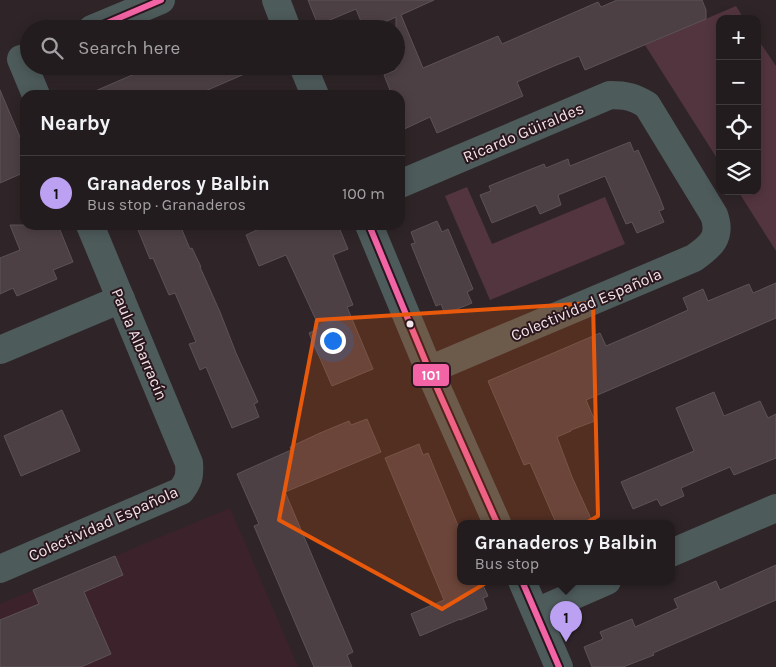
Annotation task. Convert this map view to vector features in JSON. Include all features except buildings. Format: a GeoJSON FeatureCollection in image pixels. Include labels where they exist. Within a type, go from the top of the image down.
{"type":"FeatureCollection","features":[{"type":"Feature","properties":{"kind":"street"},"geometry":{"type":"LineString","coordinates":[[113,20],[161,0]]}},
{"type":"Feature","properties":{"kind":"street"},"geometry":{"type":"LineString","coordinates":[[276,0],[284,20]]}},
{"type":"Feature","properties":{"kind":"street"},"geometry":{"type":"LineString","coordinates":[[25,75],[33,90]]}},
{"type":"Feature","properties":{"kind":"street"},"geometry":{"type":"LineString","coordinates":[[307,75],[313,90]]}},
{"type":"Feature","properties":{"kind":"street","name":"Ricardo Güiraldes"},"geometry":{"type":"LineString","coordinates":[[405,182],[610,95],[624,95],[637,98],[647,105],[714,214]]}},
{"type":"Feature","properties":{"kind":"street","name":"Colectividad Española"},"geometry":{"type":"LineString","coordinates":[[429,370],[694,258],[711,245],[717,232],[717,222],[714,214]]}},
{"type":"Feature","properties":{"kind":"street","name":"Paula Albarracín"},"geometry":{"type":"LineString","coordinates":[[92,230],[189,463]]}},
{"type":"Feature","properties":{"kind":"street"},"geometry":{"type":"LineString","coordinates":[[371,230],[429,370],[496,520]]}},
{"type":"Feature","properties":{"kind":"street"},"geometry":{"type":"LineString","coordinates":[[0,350],[121,298]]}},
{"type":"Feature","properties":{"kind":"street","name":"Colectividad Española"},"geometry":{"type":"LineString","coordinates":[[0,569],[181,491],[190,475],[189,463]]}},
{"type":"Feature","properties":{"kind":"street"},"geometry":{"type":"LineString","coordinates":[[675,551],[776,508]]}},
{"type":"Feature","properties":{"kind":"street"},"geometry":{"type":"LineString","coordinates":[[524,585],[559,667]]}},
{"type":"Feature","properties":{"kind":"street"},"geometry":{"type":"LineString","coordinates":[[536,612],[598,585]]}},
{"type":"Feature","properties":{"kind":"highlighted area"},"geometry":{"type":"Polygon","coordinates":[[[593,303],[598,516],[442,609],[279,520],[317,320],[593,303]]]}},
{"type":"Feature","properties":{"kind":"shaded area"},"geometry":{"type":"Polygon","coordinates":[[[736,6],[742,15],[716,15],[716,157],[645,45],[736,6]]]}},
{"type":"Feature","properties":{"kind":"shaded area"},"geometry":{"type":"Polygon","coordinates":[[[761,44],[776,66],[776,251],[741,195],[761,195],[761,44]]]}},
{"type":"Feature","properties":{"kind":"shaded area"},"geometry":{"type":"Polygon","coordinates":[[[467,187],[492,244],[605,197],[625,244],[490,300],[445,196],[467,187]]]}},
{"type":"Feature","properties":{"kind":"shaded area"},"geometry":{"type":"Polygon","coordinates":[[[230,508],[298,667],[0,667],[0,604],[230,508]]]}},
{"type":"Feature","properties":{"kind":"transit line","name":"101"},"geometry":{"type":"LineString","coordinates":[[114,20],[161,0]]}},
{"type":"Feature","properties":{"kind":"transit line","name":"101"},"geometry":{"type":"LineString","coordinates":[[371,230],[429,370],[496,520]]}},
{"type":"Feature","properties":{"kind":"transit line","name":"101"},"geometry":{"type":"LineString","coordinates":[[524,585],[559,667]]}},
{"type":"Feature","properties":{"kind":"place","name":"Granaderos y Balbin"},"geometry":{"type":"Point","coordinates":[566,642]}}]}
